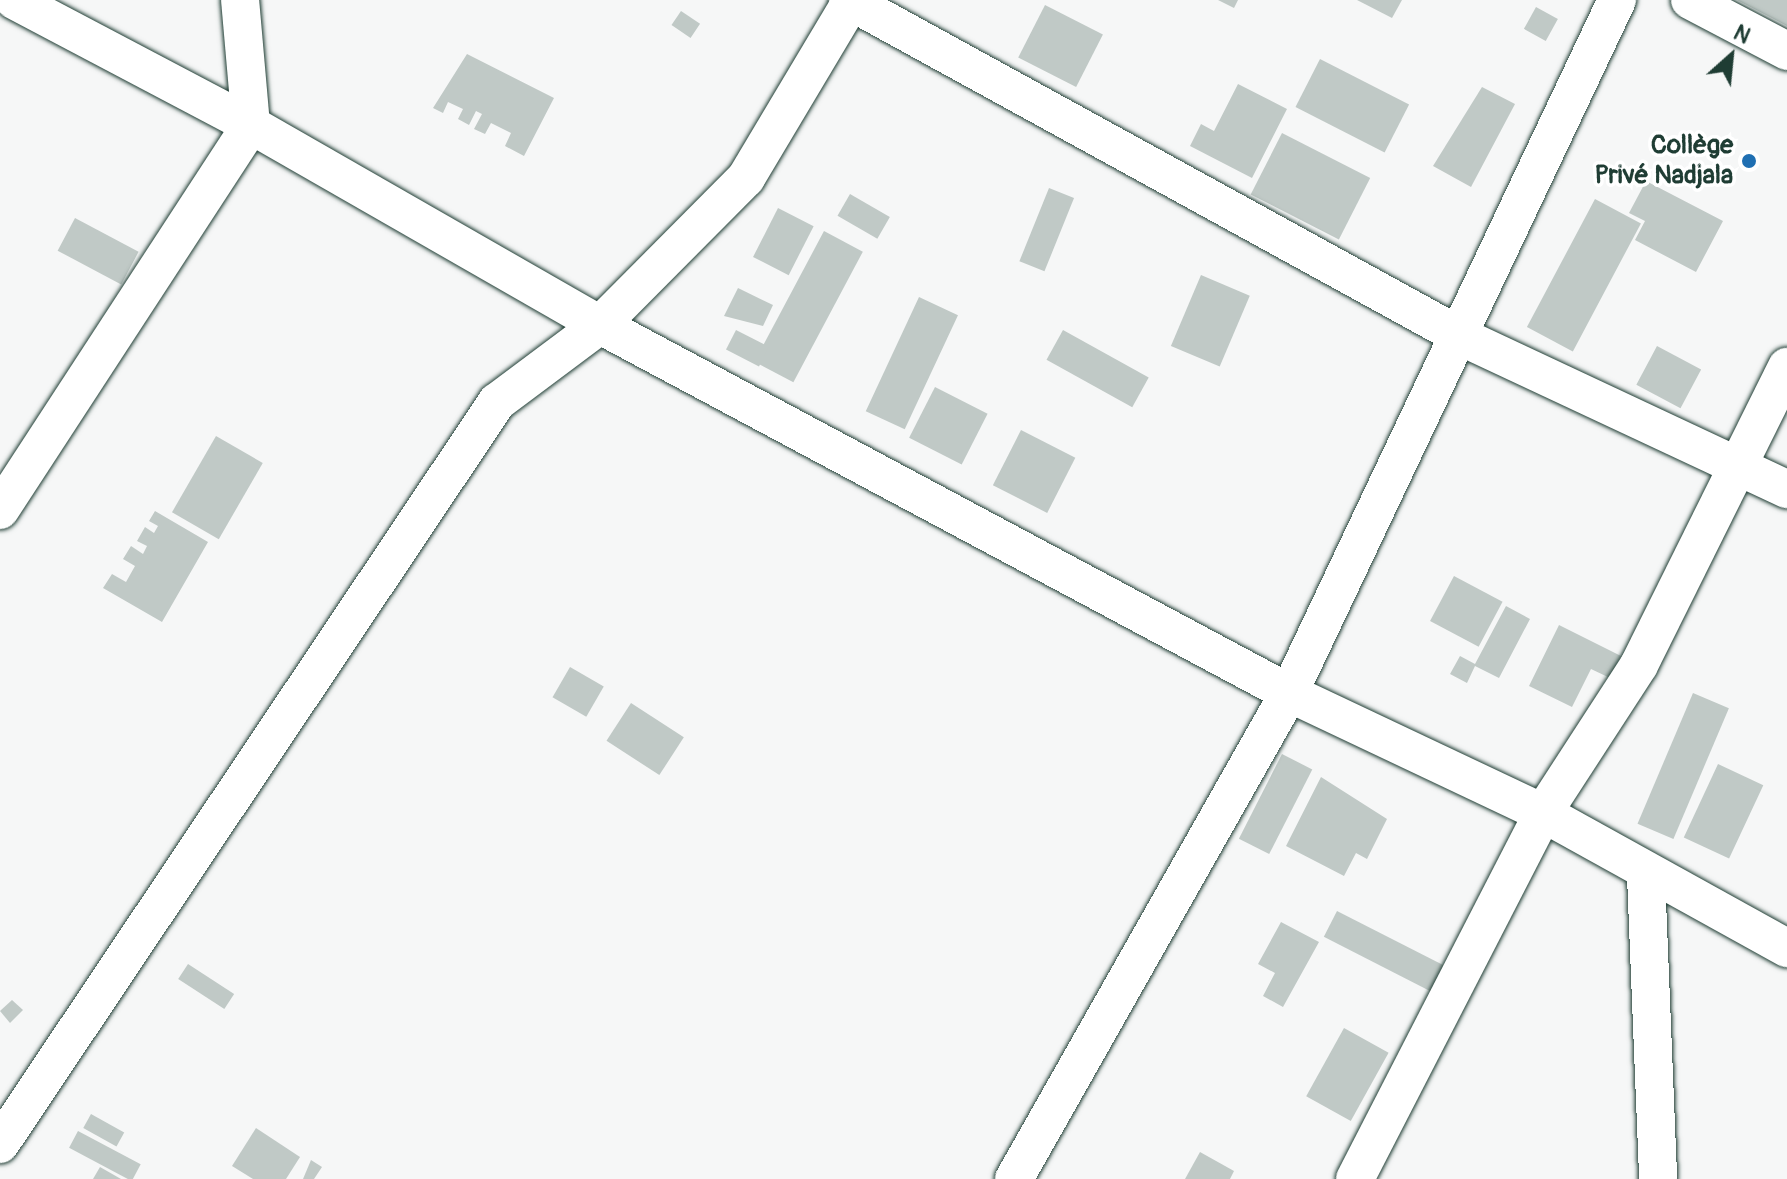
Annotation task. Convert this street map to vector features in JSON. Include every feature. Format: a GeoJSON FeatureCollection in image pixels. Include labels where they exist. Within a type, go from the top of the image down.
{"type":"FeatureCollection","features":[{"type":"Feature","properties":{"kind":"street"},"geometry":{"type":"LineString","coordinates":[[14,0],[251,125],[600,325],[1289,693],[1543,813],[1646,876],[1787,948]]}},
{"type":"Feature","properties":{"kind":"street"},"geometry":{"type":"LineString","coordinates":[[0,510],[251,125],[240,0]]}},
{"type":"Feature","properties":{"kind":"street"},"geometry":{"type":"LineString","coordinates":[[1014,1179],[1289,693],[1462,337],[1617,0]]}},
{"type":"Feature","properties":{"kind":"street"},"geometry":{"type":"LineString","coordinates":[[1690,0],[1787,51]]}},
{"type":"Feature","properties":{"kind":"street"},"geometry":{"type":"LineString","coordinates":[[0,1144],[497,402],[600,325],[746,178],[861,4],[1462,337],[1737,461],[1787,489]]}},
{"type":"Feature","properties":{"kind":"street"},"geometry":{"type":"LineString","coordinates":[[1355,1179],[1543,813],[1639,665],[1737,461],[1787,367]]}},
{"type":"Feature","properties":{"kind":"street"},"geometry":{"type":"LineString","coordinates":[[1646,876],[1658,1179]]}},
{"type":"Feature","properties":{"kind":"building"},"geometry":{"type":"Polygon","coordinates":[[[1218,0],[1238,0],[1234,8],[1218,0]]]}},
{"type":"Feature","properties":{"kind":"building"},"geometry":{"type":"Polygon","coordinates":[[[1357,0],[1402,0],[1392,18],[1357,0]]]}},
{"type":"Feature","properties":{"kind":"building"},"geometry":{"type":"Polygon","coordinates":[[[1737,0],[1787,0],[1787,26],[1737,0]]]}},
{"type":"Feature","properties":{"kind":"building"},"geometry":{"type":"Polygon","coordinates":[[[1045,5],[1103,35],[1076,87],[1018,58],[1045,5]]]}},
{"type":"Feature","properties":{"kind":"building"},"geometry":{"type":"Polygon","coordinates":[[[1536,7],[1558,19],[1546,41],[1524,29],[1536,7]]]}},
{"type":"Feature","properties":{"kind":"building"},"geometry":{"type":"Polygon","coordinates":[[[681,11],[700,24],[691,38],[671,25],[681,11]]]}},
{"type":"Feature","properties":{"kind":"building"},"geometry":{"type":"Polygon","coordinates":[[[467,54],[554,98],[524,156],[505,146],[511,133],[491,123],[485,134],[474,129],[482,114],[476,111],[469,125],[458,119],[463,109],[448,102],[443,113],[433,108],[467,54]]]}},
{"type":"Feature","properties":{"kind":"building"},"geometry":{"type":"Polygon","coordinates":[[[1320,59],[1409,104],[1385,153],[1295,107],[1320,59]]]}},
{"type":"Feature","properties":{"kind":"building"},"geometry":{"type":"Polygon","coordinates":[[[1238,84],[1287,109],[1252,178],[1190,146],[1201,124],[1214,131],[1238,84]]]}},
{"type":"Feature","properties":{"kind":"building"},"geometry":{"type":"Polygon","coordinates":[[[1482,87],[1515,104],[1471,187],[1433,166],[1482,87]]]}},
{"type":"Feature","properties":{"kind":"building"},"geometry":{"type":"Polygon","coordinates":[[[1282,133],[1370,178],[1339,239],[1251,194],[1282,133]]]}},
{"type":"Feature","properties":{"kind":"building"},"geometry":{"type":"Polygon","coordinates":[[[1646,181],[1723,221],[1696,272],[1635,240],[1645,221],[1629,213],[1646,181]]]}},
{"type":"Feature","properties":{"kind":"building"},"geometry":{"type":"Polygon","coordinates":[[[1049,188],[1074,198],[1044,271],[1019,261],[1049,188]]]}},
{"type":"Feature","properties":{"kind":"building"},"geometry":{"type":"Polygon","coordinates":[[[850,194],[890,217],[877,239],[838,216],[850,194]]]}},
{"type":"Feature","properties":{"kind":"building"},"geometry":{"type":"Polygon","coordinates":[[[1595,199],[1641,223],[1573,351],[1527,327],[1595,199]]]}},
{"type":"Feature","properties":{"kind":"building"},"geometry":{"type":"Polygon","coordinates":[[[778,208],[814,226],[789,275],[753,257],[778,208]]]}},
{"type":"Feature","properties":{"kind":"building"},"geometry":{"type":"Polygon","coordinates":[[[75,218],[139,252],[121,284],[58,251],[75,218]]]}},
{"type":"Feature","properties":{"kind":"building"},"geometry":{"type":"Polygon","coordinates":[[[824,231],[863,252],[793,382],[755,362],[824,231]]]}},
{"type":"Feature","properties":{"kind":"building"},"geometry":{"type":"Polygon","coordinates":[[[1201,275],[1250,296],[1220,367],[1171,346],[1201,275]]]}},
{"type":"Feature","properties":{"kind":"building"},"geometry":{"type":"Polygon","coordinates":[[[738,288],[773,305],[763,326],[724,316],[738,288]]]}},
{"type":"Feature","properties":{"kind":"building"},"geometry":{"type":"Polygon","coordinates":[[[919,297],[958,315],[905,429],[866,411],[919,297]]]}},
{"type":"Feature","properties":{"kind":"building"},"geometry":{"type":"Polygon","coordinates":[[[736,330],[769,347],[759,366],[726,350],[736,330]]]}},
{"type":"Feature","properties":{"kind":"building"},"geometry":{"type":"Polygon","coordinates":[[[1063,330],[1149,378],[1132,407],[1047,360],[1063,330]]]}},
{"type":"Feature","properties":{"kind":"building"},"geometry":{"type":"Polygon","coordinates":[[[1657,346],[1701,369],[1680,408],[1636,385],[1657,346]]]}},
{"type":"Feature","properties":{"kind":"building"},"geometry":{"type":"Polygon","coordinates":[[[935,387],[988,414],[962,465],[909,438],[935,387]]]}},
{"type":"Feature","properties":{"kind":"building"},"geometry":{"type":"Polygon","coordinates":[[[1021,430],[1075,458],[1047,513],[993,485],[1021,430]]]}},
{"type":"Feature","properties":{"kind":"building"},"geometry":{"type":"Polygon","coordinates":[[[216,436],[263,463],[219,539],[172,512],[216,436]]]}},
{"type":"Feature","properties":{"kind":"building"},"geometry":{"type":"Polygon","coordinates":[[[155,511],[208,542],[162,622],[103,588],[112,574],[126,582],[135,566],[123,559],[131,546],[143,554],[147,546],[137,541],[145,527],[154,533],[158,526],[149,521],[155,511]]]}},
{"type":"Feature","properties":{"kind":"building"},"geometry":{"type":"Polygon","coordinates":[[[1454,576],[1503,602],[1479,647],[1430,621],[1454,576]]]}},
{"type":"Feature","properties":{"kind":"building"},"geometry":{"type":"Polygon","coordinates":[[[1506,606],[1530,619],[1499,678],[1475,666],[1467,683],[1450,674],[1460,656],[1475,664],[1506,606]]]}},
{"type":"Feature","properties":{"kind":"building"},"geometry":{"type":"Polygon","coordinates":[[[1559,625],[1621,656],[1610,678],[1591,669],[1572,707],[1529,686],[1559,625]]]}},
{"type":"Feature","properties":{"kind":"building"},"geometry":{"type":"Polygon","coordinates":[[[570,667],[604,686],[586,717],[552,697],[570,667]]]}},
{"type":"Feature","properties":{"kind":"building"},"geometry":{"type":"Polygon","coordinates":[[[1693,693],[1729,708],[1673,839],[1638,824],[1693,693]]]}},
{"type":"Feature","properties":{"kind":"building"},"geometry":{"type":"Polygon","coordinates":[[[631,703],[684,737],[659,775],[606,741],[631,703]]]}},
{"type":"Feature","properties":{"kind":"building"},"geometry":{"type":"Polygon","coordinates":[[[1282,754],[1312,769],[1269,854],[1239,839],[1282,754]]]}},
{"type":"Feature","properties":{"kind":"building"},"geometry":{"type":"Polygon","coordinates":[[[1718,764],[1763,785],[1729,859],[1684,837],[1718,764]]]}},
{"type":"Feature","properties":{"kind":"building"},"geometry":{"type":"Polygon","coordinates":[[[1321,777],[1387,819],[1367,859],[1356,853],[1344,876],[1286,846],[1321,777]]]}},
{"type":"Feature","properties":{"kind":"building"},"geometry":{"type":"Polygon","coordinates":[[[1337,911],[1447,967],[1434,993],[1324,937],[1337,911]]]}},
{"type":"Feature","properties":{"kind":"building"},"geometry":{"type":"Polygon","coordinates":[[[1281,922],[1319,942],[1283,1007],[1263,996],[1275,973],[1258,964],[1281,922]]]}},
{"type":"Feature","properties":{"kind":"building"},"geometry":{"type":"Polygon","coordinates":[[[188,964],[234,994],[224,1009],[178,979],[188,964]]]}},
{"type":"Feature","properties":{"kind":"building"},"geometry":{"type":"Polygon","coordinates":[[[12,1000],[23,1010],[10,1023],[0,1011],[12,1000]]]}},
{"type":"Feature","properties":{"kind":"building"},"geometry":{"type":"Polygon","coordinates":[[[1344,1028],[1389,1053],[1351,1121],[1306,1096],[1344,1028]]]}},
{"type":"Feature","properties":{"kind":"building"},"geometry":{"type":"Polygon","coordinates":[[[91,1114],[124,1132],[116,1146],[83,1128],[91,1114]]]}},
{"type":"Feature","properties":{"kind":"building"},"geometry":{"type":"Polygon","coordinates":[[[256,1128],[300,1157],[286,1179],[253,1179],[232,1166],[256,1128]]]}},
{"type":"Feature","properties":{"kind":"building"},"geometry":{"type":"Polygon","coordinates":[[[78,1131],[141,1164],[133,1179],[128,1179],[69,1148],[78,1131]]]}},
{"type":"Feature","properties":{"kind":"building"},"geometry":{"type":"Polygon","coordinates":[[[1200,1152],[1234,1171],[1230,1179],[1185,1179],[1200,1152]]]}},
{"type":"Feature","properties":{"kind":"building"},"geometry":{"type":"Polygon","coordinates":[[[311,1160],[322,1167],[314,1179],[303,1179],[311,1160]]]}},
{"type":"Feature","properties":{"kind":"building"},"geometry":{"type":"Polygon","coordinates":[[[100,1167],[121,1179],[93,1179],[100,1167]]]}},
{"type":"Feature","properties":{"kind":"place","name":"Collège Privé Nadjala"},"geometry":{"type":"Point","coordinates":[1749,161]}}]}
